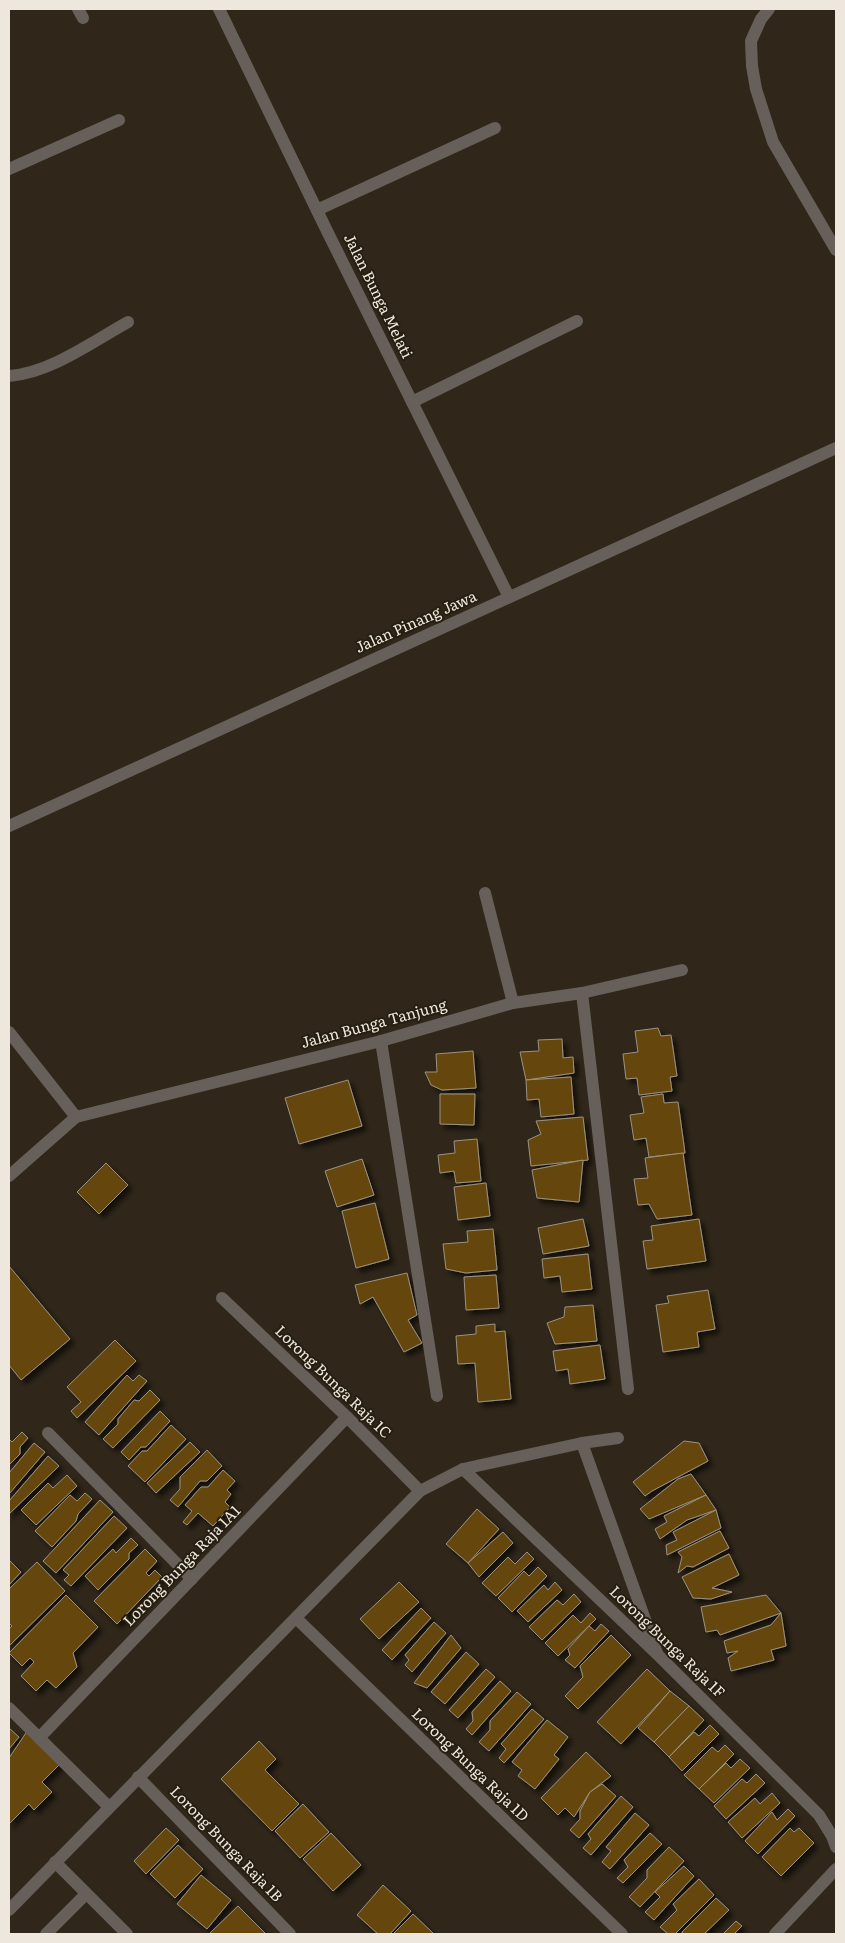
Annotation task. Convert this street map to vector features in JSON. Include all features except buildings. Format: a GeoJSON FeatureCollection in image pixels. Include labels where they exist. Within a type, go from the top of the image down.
{"type":"FeatureCollection","features":[{"type":"Feature","properties":{"kind":"street","name":"Jalan Bunga Melati"},"geometry":{"type":"LineString","coordinates":[[219,9],[510,597]]}},
{"type":"Feature","properties":{"kind":"street"},"geometry":{"type":"LineString","coordinates":[[769,9],[761,19],[751,41],[752,66],[756,89],[773,142],[836,250]]}},
{"type":"Feature","properties":{"kind":"street"},"geometry":{"type":"LineString","coordinates":[[9,169],[119,120]]}},
{"type":"Feature","properties":{"kind":"street"},"geometry":{"type":"LineString","coordinates":[[317,210],[495,128]]}},
{"type":"Feature","properties":{"kind":"street"},"geometry":{"type":"LineString","coordinates":[[412,402],[577,321]]}},
{"type":"Feature","properties":{"kind":"street"},"geometry":{"type":"LineString","coordinates":[[9,376],[18,376],[51,365],[128,322]]}},
{"type":"Feature","properties":{"kind":"street","name":"Jalan Pinang Jawa"},"geometry":{"type":"LineString","coordinates":[[9,826],[836,448]]}},
{"type":"Feature","properties":{"kind":"street"},"geometry":{"type":"LineString","coordinates":[[485,893],[513,1003]]}},
{"type":"Feature","properties":{"kind":"street","name":"Jalan Bunga Tanjung"},"geometry":{"type":"LineString","coordinates":[[76,1116],[381,1040],[513,1003],[582,993],[682,970]]}},
{"type":"Feature","properties":{"kind":"street"},"geometry":{"type":"LineString","coordinates":[[582,993],[628,1389]]}},
{"type":"Feature","properties":{"kind":"street"},"geometry":{"type":"LineString","coordinates":[[9,1032],[76,1116],[9,1176]]}},
{"type":"Feature","properties":{"kind":"street"},"geometry":{"type":"LineString","coordinates":[[381,1040],[437,1396]]}},
{"type":"Feature","properties":{"kind":"street","name":"Lorong Bunga Raja 1C"},"geometry":{"type":"LineString","coordinates":[[222,1298],[347,1417],[420,1491]]}},
{"type":"Feature","properties":{"kind":"street","name":"Lorong Bunga Raja 1A1"},"geometry":{"type":"LineString","coordinates":[[39,1738],[347,1417]]}},
{"type":"Feature","properties":{"kind":"street"},"geometry":{"type":"LineString","coordinates":[[48,1433],[192,1579]]}},
{"type":"Feature","properties":{"kind":"street"},"geometry":{"type":"LineString","coordinates":[[9,1910],[420,1491],[463,1469],[582,1443],[618,1438]]}},
{"type":"Feature","properties":{"kind":"street"},"geometry":{"type":"LineString","coordinates":[[582,1443],[658,1656]]}},
{"type":"Feature","properties":{"kind":"street","name":"Lorong Bunga Raja 1F"},"geometry":{"type":"LineString","coordinates":[[463,1469],[658,1656],[819,1815],[832,1836],[836,1847]]}},
{"type":"Feature","properties":{"kind":"street","name":"Lorong Bunga Raja 1D"},"geometry":{"type":"LineString","coordinates":[[296,1618],[622,1934]]}},
{"type":"Feature","properties":{"kind":"street"},"geometry":{"type":"LineString","coordinates":[[9,1708],[109,1807]]}},
{"type":"Feature","properties":{"kind":"street","name":"Lorong Bunga Raja 1B"},"geometry":{"type":"LineString","coordinates":[[138,1777],[290,1934]]}},
{"type":"Feature","properties":{"kind":"street"},"geometry":{"type":"LineString","coordinates":[[55,1862],[127,1934]]}},
{"type":"Feature","properties":{"kind":"street"},"geometry":{"type":"LineString","coordinates":[[774,1934],[836,1870]]}},
{"type":"Feature","properties":{"kind":"street"},"geometry":{"type":"LineString","coordinates":[[46,1934],[86,1894]]}}]}
